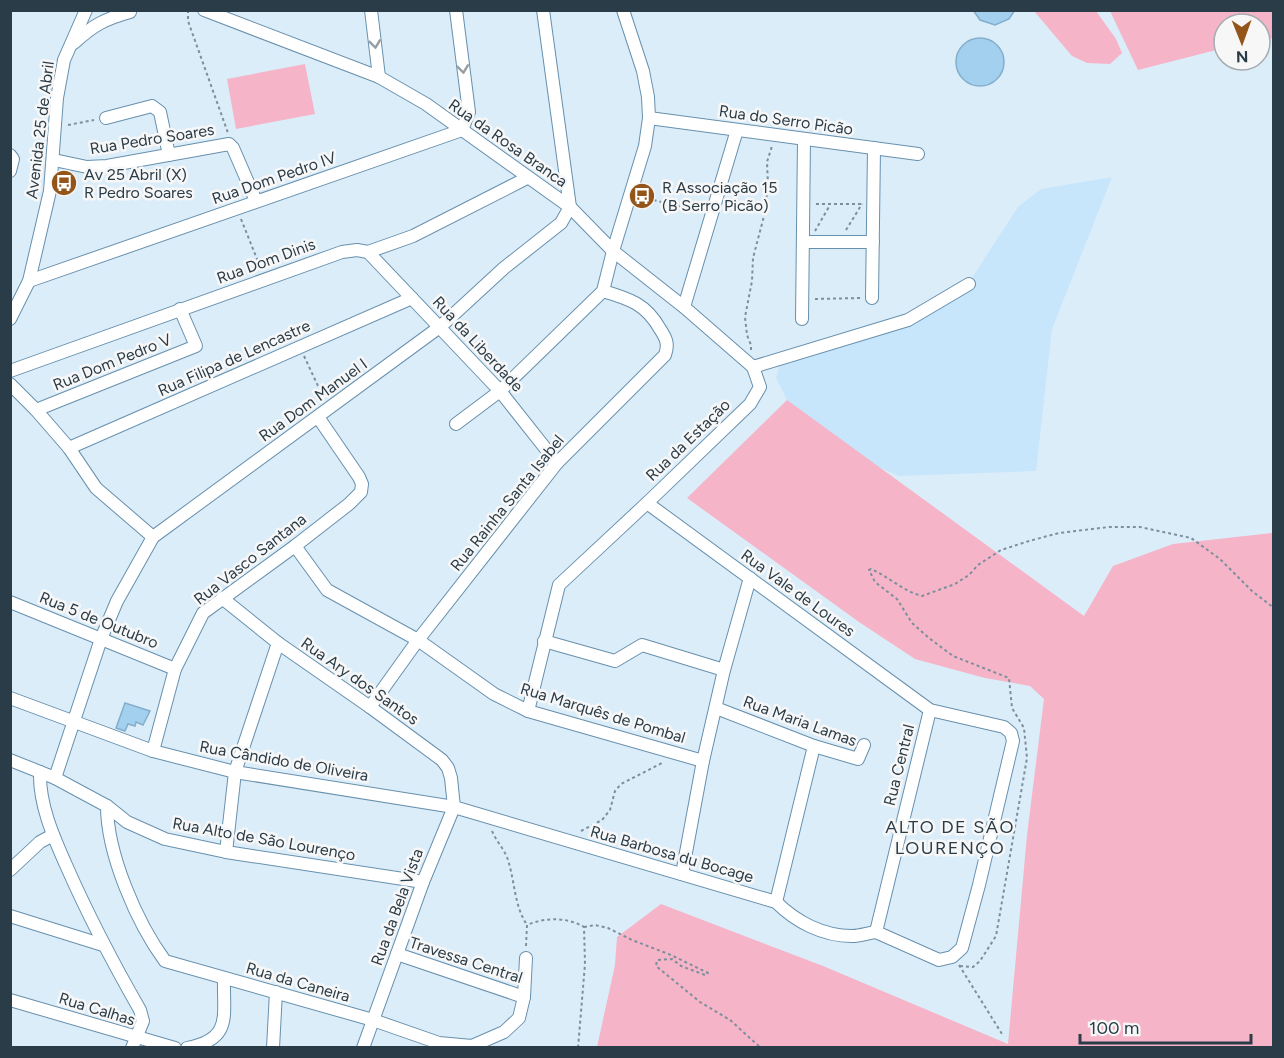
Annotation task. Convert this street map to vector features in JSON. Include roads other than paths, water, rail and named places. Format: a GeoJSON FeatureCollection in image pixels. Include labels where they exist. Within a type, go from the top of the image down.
{"type":"FeatureCollection","features":[{"type":"Feature","properties":{"kind":"street","name":"Avenida 25 de Abril"},"geometry":{"type":"LineString","coordinates":[[10,319],[29,281],[50,191],[59,80],[64,60],[86,10]]}},
{"type":"Feature","properties":{"kind":"street","name":"Rua da Rosa Branca"},"geometry":{"type":"LineString","coordinates":[[204,10],[379,77],[426,104],[570,207],[613,250],[751,365]]}},
{"type":"Feature","properties":{"kind":"street"},"geometry":{"type":"LineString","coordinates":[[371,10],[379,77]]}},
{"type":"Feature","properties":{"kind":"street"},"geometry":{"type":"LineString","coordinates":[[456,10],[469,112],[462,130]]}},
{"type":"Feature","properties":{"kind":"street"},"geometry":{"type":"LineString","coordinates":[[543,10],[570,207]]}},
{"type":"Feature","properties":{"kind":"street"},"geometry":{"type":"LineString","coordinates":[[456,424],[500,390],[603,291],[613,250],[645,146],[649,118],[643,71],[623,10]]}},
{"type":"Feature","properties":{"kind":"street","name":"Avenida 25 de Abril"},"geometry":{"type":"LineString","coordinates":[[69,49],[96,24],[107,18],[133,11]]}},
{"type":"Feature","properties":{"kind":"street"},"geometry":{"type":"LineString","coordinates":[[106,118],[152,106],[160,112],[169,155]]}},
{"type":"Feature","properties":{"kind":"street","name":"Rua do Serro Picão"},"geometry":{"type":"LineString","coordinates":[[649,118],[918,154]]}},
{"type":"Feature","properties":{"kind":"street","name":"Rua Dom Pedro IV"},"geometry":{"type":"LineString","coordinates":[[29,281],[462,130]]}},
{"type":"Feature","properties":{"kind":"street"},"geometry":{"type":"LineString","coordinates":[[684,308],[737,130]]}},
{"type":"Feature","properties":{"kind":"street"},"geometry":{"type":"LineString","coordinates":[[802,320],[806,242],[803,204],[804,139]]}},
{"type":"Feature","properties":{"kind":"street","name":"Rua Pedro Soares"},"geometry":{"type":"LineString","coordinates":[[54,160],[87,166],[107,166],[229,144],[234,148],[256,201]]}},
{"type":"Feature","properties":{"kind":"street"},"geometry":{"type":"LineString","coordinates":[[872,298],[874,148]]}},
{"type":"Feature","properties":{"kind":"street"},"geometry":{"type":"LineString","coordinates":[[10,155],[13,159],[10,171]]}},
{"type":"Feature","properties":{"kind":"street","name":"Rua Dom Dinis"},"geometry":{"type":"LineString","coordinates":[[10,371],[349,250],[368,252],[413,236],[526,177]]}},
{"type":"Feature","properties":{"kind":"street","name":"Rua Dom Manuel I"},"geometry":{"type":"LineString","coordinates":[[55,778],[101,639],[117,601],[153,537],[441,326],[504,268],[561,223],[570,207]]}},
{"type":"Feature","properties":{"kind":"street"},"geometry":{"type":"LineString","coordinates":[[806,242],[873,242]]}},
{"type":"Feature","properties":{"kind":"street","name":"Rua da Liberdade"},"geometry":{"type":"LineString","coordinates":[[368,252],[500,390],[557,463]]}},
{"type":"Feature","properties":{"kind":"street"},"geometry":{"type":"LineString","coordinates":[[751,365],[908,320],[969,284]]}},
{"type":"Feature","properties":{"kind":"street","name":"Rua Rainha Santa Isabel"},"geometry":{"type":"LineString","coordinates":[[370,706],[418,640],[557,463],[665,355],[668,347],[666,339],[648,310],[630,300],[603,291]]}},
{"type":"Feature","properties":{"kind":"street","name":"Rua Filipa de Lencastre"},"geometry":{"type":"LineString","coordinates":[[69,448],[412,298]]}},
{"type":"Feature","properties":{"kind":"street","name":"Rua Dom Pedro V"},"geometry":{"type":"LineString","coordinates":[[36,410],[196,346],[180,309]]}},
{"type":"Feature","properties":{"kind":"street","name":"Rua da Estação"},"geometry":{"type":"LineString","coordinates":[[528,711],[559,585],[750,404],[760,387],[751,365]]}},
{"type":"Feature","properties":{"kind":"street"},"geometry":{"type":"LineString","coordinates":[[10,384],[69,448],[96,488],[153,537]]}},
{"type":"Feature","properties":{"kind":"street","name":"Rua Vasco Santana"},"geometry":{"type":"LineString","coordinates":[[153,751],[175,669],[203,613],[295,546],[361,492],[362,484],[359,477],[318,417]]}},
{"type":"Feature","properties":{"kind":"street","name":"Rua Vale de Loures"},"geometry":{"type":"LineString","coordinates":[[647,503],[930,710]]}},
{"type":"Feature","properties":{"kind":"street","name":"Rua Marquês de Pombal"},"geometry":{"type":"LineString","coordinates":[[295,546],[327,590],[418,640],[494,694],[528,711],[703,761]]}},
{"type":"Feature","properties":{"kind":"street"},"geometry":{"type":"LineString","coordinates":[[682,874],[703,761],[724,670],[750,578]]}},
{"type":"Feature","properties":{"kind":"street","name":"Rua Ary dos Santos"},"geometry":{"type":"LineString","coordinates":[[222,598],[278,643],[370,706],[442,760],[451,778],[454,807]]}},
{"type":"Feature","properties":{"kind":"street","name":"Rua 5 de Outubro"},"geometry":{"type":"LineString","coordinates":[[10,602],[175,669]]}},
{"type":"Feature","properties":{"kind":"street"},"geometry":{"type":"LineString","coordinates":[[544,641],[615,661],[642,645],[724,670]]}},
{"type":"Feature","properties":{"kind":"street"},"geometry":{"type":"LineString","coordinates":[[226,852],[235,772],[278,643]]}},
{"type":"Feature","properties":{"kind":"street","name":"Rua Cândido de Oliveira"},"geometry":{"type":"LineString","coordinates":[[10,698],[153,751],[235,772],[454,807]]}},
{"type":"Feature","properties":{"kind":"street","name":"Rua Maria Lamas"},"geometry":{"type":"LineString","coordinates":[[716,708],[814,746],[858,759],[864,745]]}},
{"type":"Feature","properties":{"kind":"street"},"geometry":{"type":"LineString","coordinates":[[876,932],[939,960],[952,957],[962,948],[979,885],[1012,741],[1011,733],[1004,727],[930,710]]}},
{"type":"Feature","properties":{"kind":"street","name":"Rua Central"},"geometry":{"type":"LineString","coordinates":[[876,932],[930,710]]}},
{"type":"Feature","properties":{"kind":"street"},"geometry":{"type":"LineString","coordinates":[[776,902],[814,746]]}},
{"type":"Feature","properties":{"kind":"street","name":"Rua Alto de São Lourenço"},"geometry":{"type":"LineString","coordinates":[[10,760],[55,778],[107,806],[127,822],[165,839],[226,852],[423,882]]}},
{"type":"Feature","properties":{"kind":"street"},"geometry":{"type":"LineString","coordinates":[[40,772],[39,789],[53,835],[103,945],[140,1010],[143,1021],[135,1043]]}},
{"type":"Feature","properties":{"kind":"street","name":"Rua da Caneira"},"geometry":{"type":"LineString","coordinates":[[107,806],[109,836],[126,889],[156,949],[165,961],[373,1020],[439,1043],[472,1046],[504,1032],[519,1018],[524,997],[526,958]]}},
{"type":"Feature","properties":{"kind":"street","name":"Rua Barbosa du Bocage"},"geometry":{"type":"LineString","coordinates":[[454,807],[776,902],[789,915],[816,930],[853,936],[876,932]]}},
{"type":"Feature","properties":{"kind":"street","name":"Rua da Bela Vista"},"geometry":{"type":"LineString","coordinates":[[363,1047],[423,882],[454,807]]}},
{"type":"Feature","properties":{"kind":"street"},"geometry":{"type":"LineString","coordinates":[[10,870],[40,842],[53,835]]}},
{"type":"Feature","properties":{"kind":"street"},"geometry":{"type":"LineString","coordinates":[[10,916],[103,945]]}},
{"type":"Feature","properties":{"kind":"street","name":"Travessa Central"},"geometry":{"type":"LineString","coordinates":[[397,954],[524,997]]}},
{"type":"Feature","properties":{"kind":"street"},"geometry":{"type":"LineString","coordinates":[[187,1047],[212,1040],[223,1028],[224,978]]}},
{"type":"Feature","properties":{"kind":"street"},"geometry":{"type":"LineString","coordinates":[[273,1047],[276,992]]}},
{"type":"Feature","properties":{"kind":"street","name":"Rua Calhas"},"geometry":{"type":"LineString","coordinates":[[10,1000],[135,1043],[175,1047]]}},
{"type":"Feature","properties":{"kind":"place","name":"Av 25 Abril (X) R Pedro Soares"},"geometry":{"type":"Point","coordinates":[64,183]}},
{"type":"Feature","properties":{"kind":"place","name":"R Associação 15 (B Serro Picão)"},"geometry":{"type":"Point","coordinates":[642,196]}},
{"type":"Feature","properties":{"kind":"district","name":"ALTO DE SÃO LOURENÇO"},"geometry":{"type":"Point","coordinates":[950,837]}}]}
